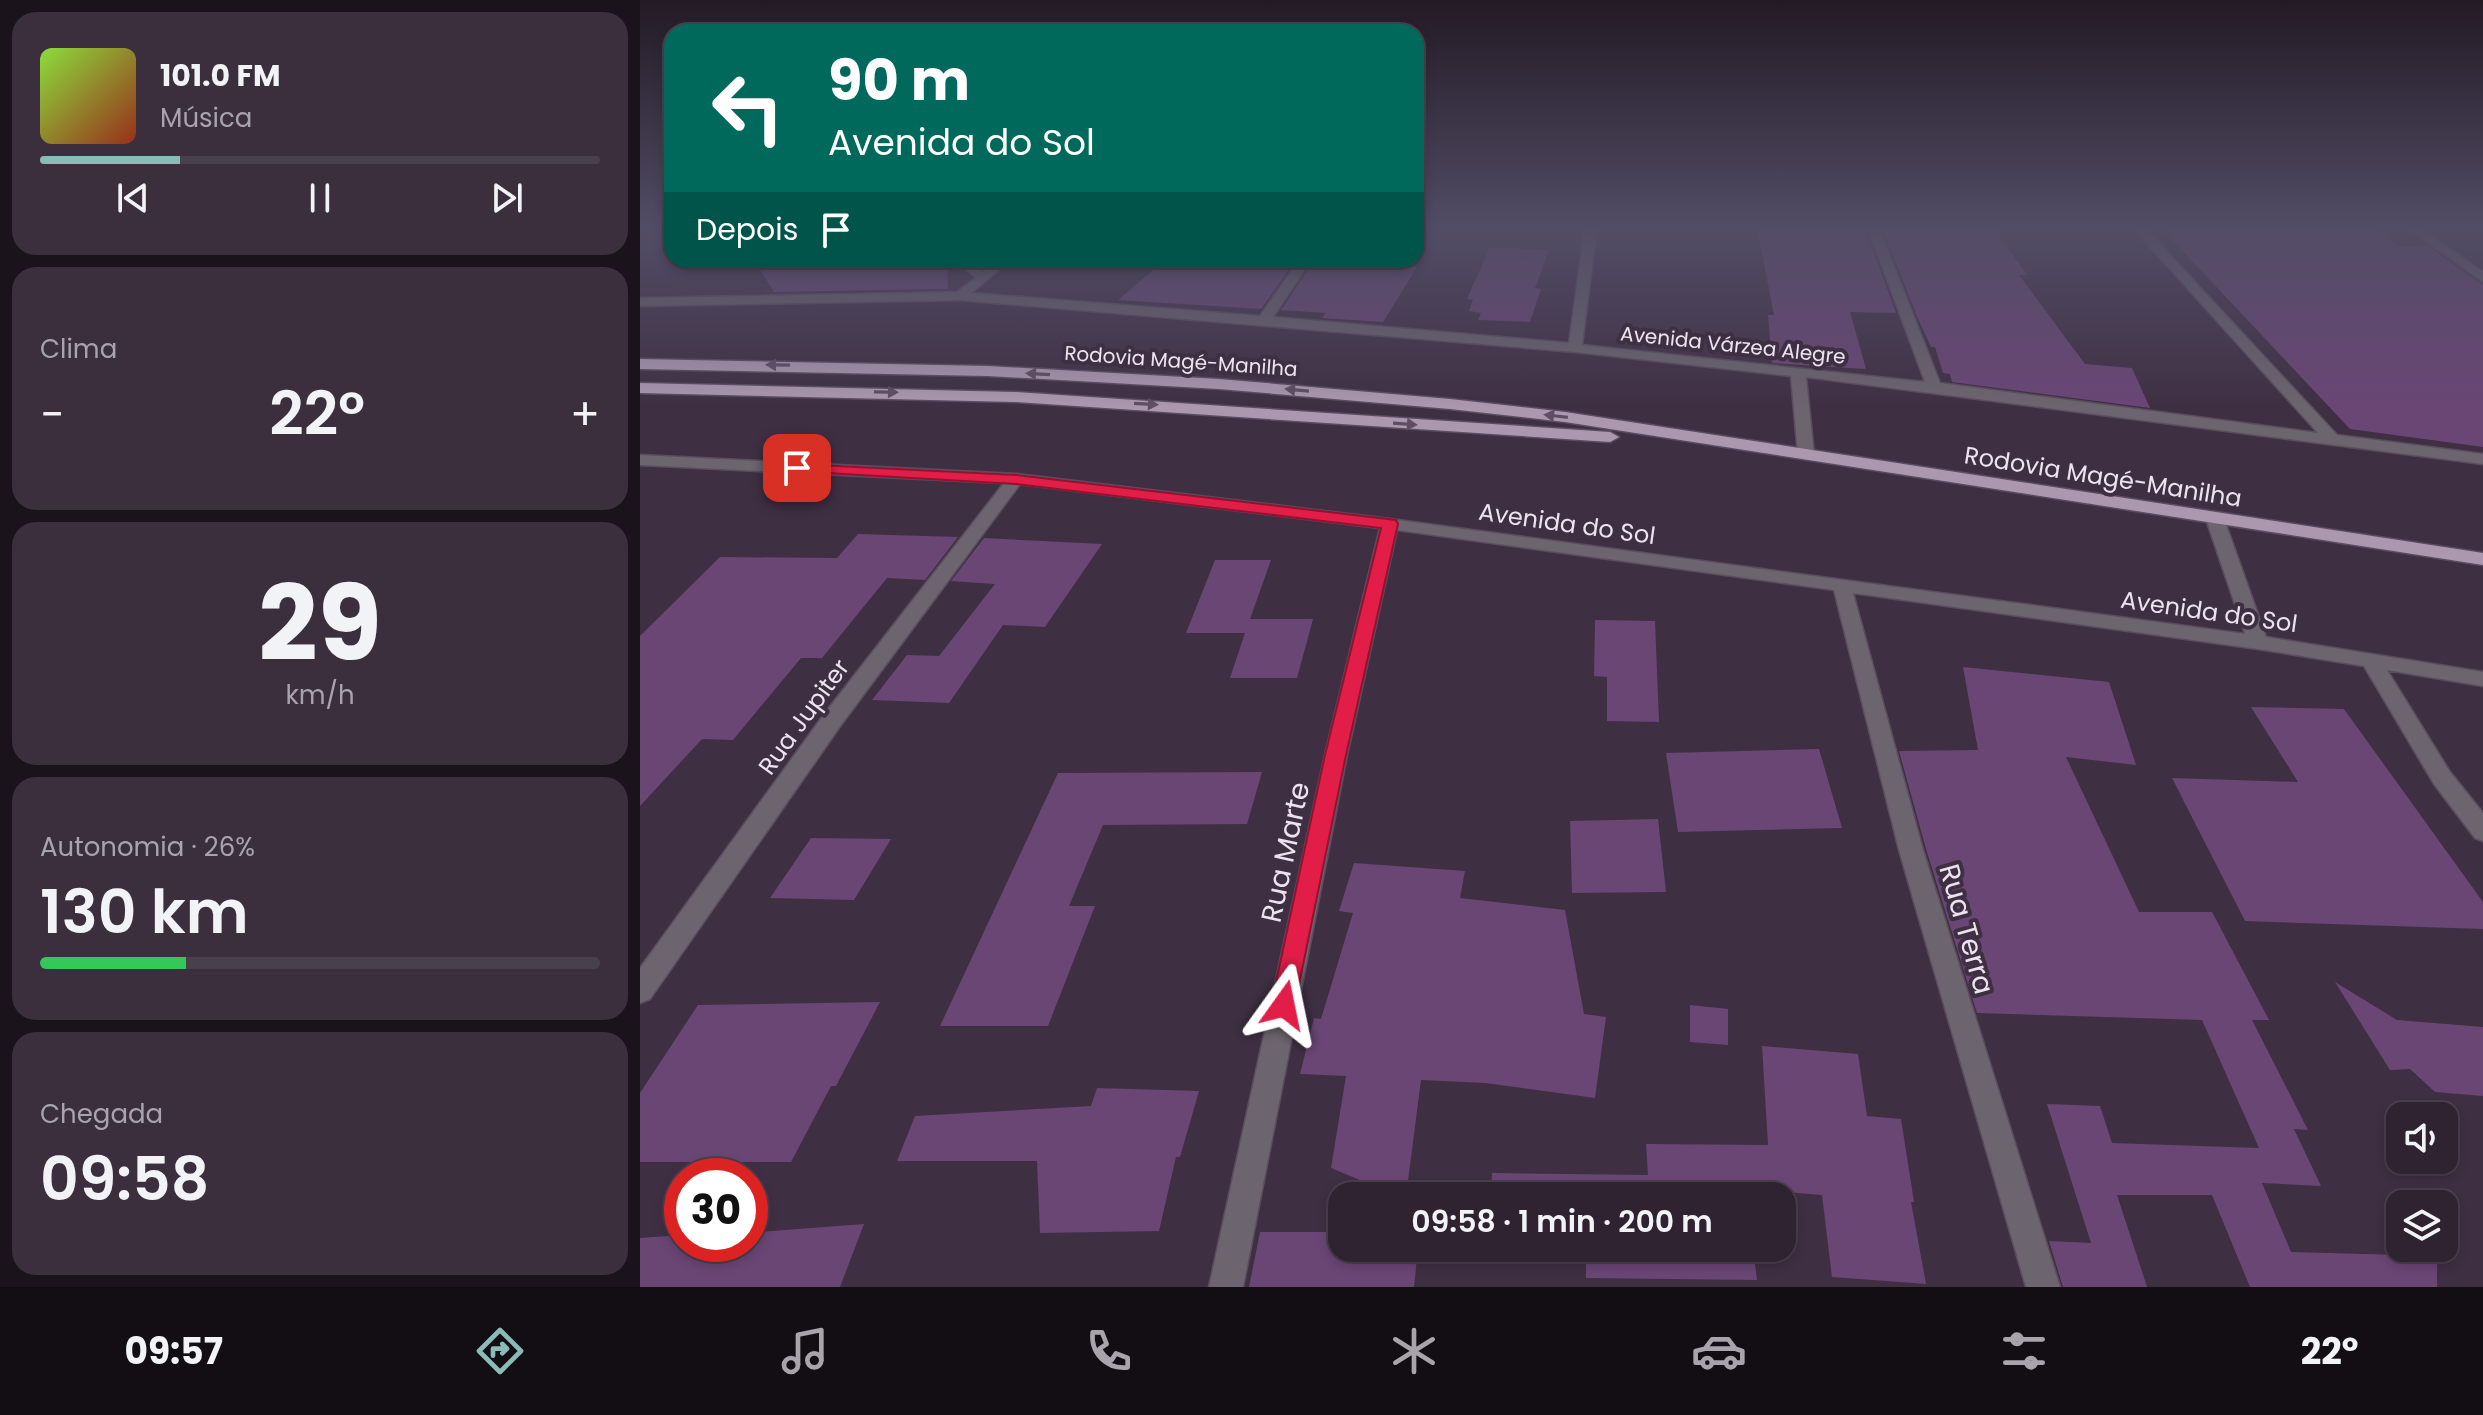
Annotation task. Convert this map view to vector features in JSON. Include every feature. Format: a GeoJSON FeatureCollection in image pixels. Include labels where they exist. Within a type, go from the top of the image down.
{"type":"FeatureCollection","features":[{"type":"Feature","properties":{"kind":"highway","name":"Rodovia Magé-Manilha"},"geometry":{"type":"LineString","coordinates":[[640,364],[927,369],[1420,400],[1551,415],[2483,559]]}},
{"type":"Feature","properties":{"kind":"highway","name":"Rodovia Magé-Manilha"},"geometry":{"type":"LineString","coordinates":[[640,388],[1015,397],[1716,442]]}},
{"type":"Feature","properties":{"kind":"street"},"geometry":{"type":"LineString","coordinates":[[960,296],[970,288]]}},
{"type":"Feature","properties":{"kind":"street"},"geometry":{"type":"LineString","coordinates":[[1264,320],[1286,288]]}},
{"type":"Feature","properties":{"kind":"street"},"geometry":{"type":"LineString","coordinates":[[1575,348],[1583,288]]}},
{"type":"Feature","properties":{"kind":"street"},"geometry":{"type":"LineString","coordinates":[[1897,288],[1934,387]]}},
{"type":"Feature","properties":{"kind":"street"},"geometry":{"type":"LineString","coordinates":[[2194,288],[2334,441]]}},
{"type":"Feature","properties":{"kind":"street","name":"Avenida Várzea Alegre"},"geometry":{"type":"LineString","coordinates":[[640,302],[960,296],[1264,320],[1575,348],[1934,387],[2483,459]]}},
{"type":"Feature","properties":{"kind":"street"},"geometry":{"type":"LineString","coordinates":[[1798,372],[1806,455]]}},
{"type":"Feature","properties":{"kind":"street","name":"Avenida do Sol"},"geometry":{"type":"LineString","coordinates":[[640,460],[1016,479],[1390,524],[1842,585],[2258,642],[2483,679]]}},
{"type":"Feature","properties":{"kind":"street","name":"Rua Jupiter"},"geometry":{"type":"LineString","coordinates":[[640,990],[833,719],[1016,479]]}},
{"type":"Feature","properties":{"kind":"street"},"geometry":{"type":"LineString","coordinates":[[2215,519],[2258,642]]}},
{"type":"Feature","properties":{"kind":"street","name":"Rua Marte"},"geometry":{"type":"LineString","coordinates":[[1226,1287],[1336,755],[1390,524]]}},
{"type":"Feature","properties":{"kind":"street","name":"Rua Terra"},"geometry":{"type":"LineString","coordinates":[[1842,585],[1886,768],[2043,1287]]}},
{"type":"Feature","properties":{"kind":"street"},"geometry":{"type":"LineString","coordinates":[[2371,661],[2442,778],[2483,831]]}},
{"type":"Feature","properties":{"kind":"building"},"geometry":{"type":"Polygon","coordinates":[[[772,288],[948,289],[774,292],[772,288]]]}},
{"type":"Feature","properties":{"kind":"building"},"geometry":{"type":"Polygon","coordinates":[[[1132,288],[1276,288],[1261,309],[1118,300],[1132,288]]]}},
{"type":"Feature","properties":{"kind":"building"},"geometry":{"type":"Polygon","coordinates":[[[1296,288],[1404,288],[1383,322],[1322,318],[1326,313],[1281,310],[1296,288]]]}},
{"type":"Feature","properties":{"kind":"building"},"geometry":{"type":"Polygon","coordinates":[[[1472,288],[1541,289],[1530,322],[1478,320],[1481,313],[1469,311],[1473,300],[1467,299],[1472,288]]]}},
{"type":"Feature","properties":{"kind":"building"},"geometry":{"type":"Polygon","coordinates":[[[1769,288],[1887,288],[1896,313],[1850,312],[1866,369],[1772,363],[1768,315],[1774,315],[1769,288]]]}},
{"type":"Feature","properties":{"kind":"building"},"geometry":{"type":"Polygon","coordinates":[[[1906,288],[2029,288],[2085,364],[2132,368],[2150,408],[1952,382],[1950,374],[1943,373],[1935,347],[1931,347],[1906,288]]]}},
{"type":"Feature","properties":{"kind":"building"},"geometry":{"type":"Polygon","coordinates":[[[2217,288],[2483,288],[2483,447],[2350,429],[2217,288]]]}},
{"type":"Feature","properties":{"kind":"building"},"geometry":{"type":"Polygon","coordinates":[[[858,534],[958,537],[925,580],[887,578],[822,658],[801,658],[733,740],[702,739],[640,806],[640,636],[720,557],[837,558],[858,534]]]}},
{"type":"Feature","properties":{"kind":"building"},"geometry":{"type":"Polygon","coordinates":[[[984,538],[1102,544],[1045,627],[1003,625],[949,703],[872,700],[907,655],[939,656],[995,584],[951,581],[984,538]]]}},
{"type":"Feature","properties":{"kind":"building"},"geometry":{"type":"Polygon","coordinates":[[[1215,560],[1271,560],[1250,619],[1313,619],[1297,678],[1230,678],[1245,633],[1186,633],[1215,560]]]}},
{"type":"Feature","properties":{"kind":"building"},"geometry":{"type":"Polygon","coordinates":[[[1595,620],[1655,621],[1659,722],[1607,721],[1607,677],[1594,676],[1595,620]]]}},
{"type":"Feature","properties":{"kind":"building"},"geometry":{"type":"Polygon","coordinates":[[[1963,667],[2109,682],[2136,765],[2066,757],[2139,912],[2212,912],[2269,1020],[2252,1020],[2308,1130],[2294,1129],[2321,1186],[2262,1183],[2291,1252],[2386,1255],[2386,1262],[2437,1262],[2437,1287],[2250,1287],[2212,1195],[2117,1195],[2147,1287],[2063,1287],[2049,1241],[2091,1243],[2047,1104],[2100,1106],[2112,1143],[2259,1148],[2202,1020],[1977,1013],[1899,751],[1978,750],[1963,667]]]}},
{"type":"Feature","properties":{"kind":"building"},"geometry":{"type":"Polygon","coordinates":[[[2251,707],[2344,709],[2483,902],[2483,929],[2245,921],[2172,778],[2298,782],[2251,707]]]}},
{"type":"Feature","properties":{"kind":"building"},"geometry":{"type":"Polygon","coordinates":[[[1819,749],[1842,828],[1678,832],[1666,753],[1819,749]]]}},
{"type":"Feature","properties":{"kind":"building"},"geometry":{"type":"Polygon","coordinates":[[[1262,772],[1247,824],[1103,825],[1069,906],[1095,906],[1048,1026],[940,1026],[1058,773],[1262,772]]]}},
{"type":"Feature","properties":{"kind":"building"},"geometry":{"type":"Polygon","coordinates":[[[1658,819],[1666,892],[1572,893],[1570,821],[1658,819]]]}},
{"type":"Feature","properties":{"kind":"building"},"geometry":{"type":"Polygon","coordinates":[[[811,838],[891,839],[854,900],[770,898],[811,838]]]}},
{"type":"Feature","properties":{"kind":"building"},"geometry":{"type":"Polygon","coordinates":[[[1354,863],[1465,871],[1460,898],[1565,910],[1584,1014],[1606,1017],[1595,1098],[1485,1083],[1421,1080],[1408,1182],[1364,1182],[1331,1168],[1346,1076],[1300,1074],[1314,1018],[1321,1019],[1353,913],[1339,911],[1354,863]]]}},
{"type":"Feature","properties":{"kind":"building"},"geometry":{"type":"Polygon","coordinates":[[[2335,982],[2397,1020],[2483,1027],[2483,1096],[2435,1092],[2410,1069],[2390,1070],[2335,982]]]}},
{"type":"Feature","properties":{"kind":"building"},"geometry":{"type":"Polygon","coordinates":[[[880,1002],[791,1162],[768,1162],[768,1158],[664,1158],[664,1162],[640,1162],[640,1093],[698,1005],[880,1002]]]}},
{"type":"Feature","properties":{"kind":"building"},"geometry":{"type":"Polygon","coordinates":[[[1690,1005],[1728,1009],[1728,1045],[1690,1042],[1690,1005]]]}},
{"type":"Feature","properties":{"kind":"building"},"geometry":{"type":"Polygon","coordinates":[[[1762,1046],[1858,1054],[1867,1116],[1901,1119],[1914,1202],[1911,1202],[1926,1284],[1832,1277],[1822,1195],[1796,1193],[1796,1182],[1492,1182],[1492,1173],[1648,1175],[1646,1144],[1768,1145],[1762,1046]]]}},
{"type":"Feature","properties":{"kind":"building"},"geometry":{"type":"Polygon","coordinates":[[[1097,1088],[1199,1091],[1180,1157],[1176,1157],[1159,1231],[1040,1233],[1037,1161],[897,1161],[915,1116],[1091,1106],[1097,1088]]]}},
{"type":"Feature","properties":{"kind":"building"},"geometry":{"type":"Polygon","coordinates":[[[864,1224],[840,1287],[640,1287],[640,1238],[664,1236],[664,1262],[768,1262],[768,1231],[864,1224]]]}},
{"type":"Feature","properties":{"kind":"building"},"geometry":{"type":"Polygon","coordinates":[[[1260,1232],[1328,1232],[1328,1262],[1417,1262],[1414,1287],[1249,1287],[1260,1232]]]}},
{"type":"Feature","properties":{"kind":"building"},"geometry":{"type":"Polygon","coordinates":[[[1586,1262],[1755,1262],[1757,1280],[1586,1278],[1586,1262]]]}},
{"type":"Feature","properties":{"kind":"route"},"geometry":{"type":"LineString","coordinates":[[797,468],[1016,479],[1390,524],[1336,755],[1284,1005]]}}]}
